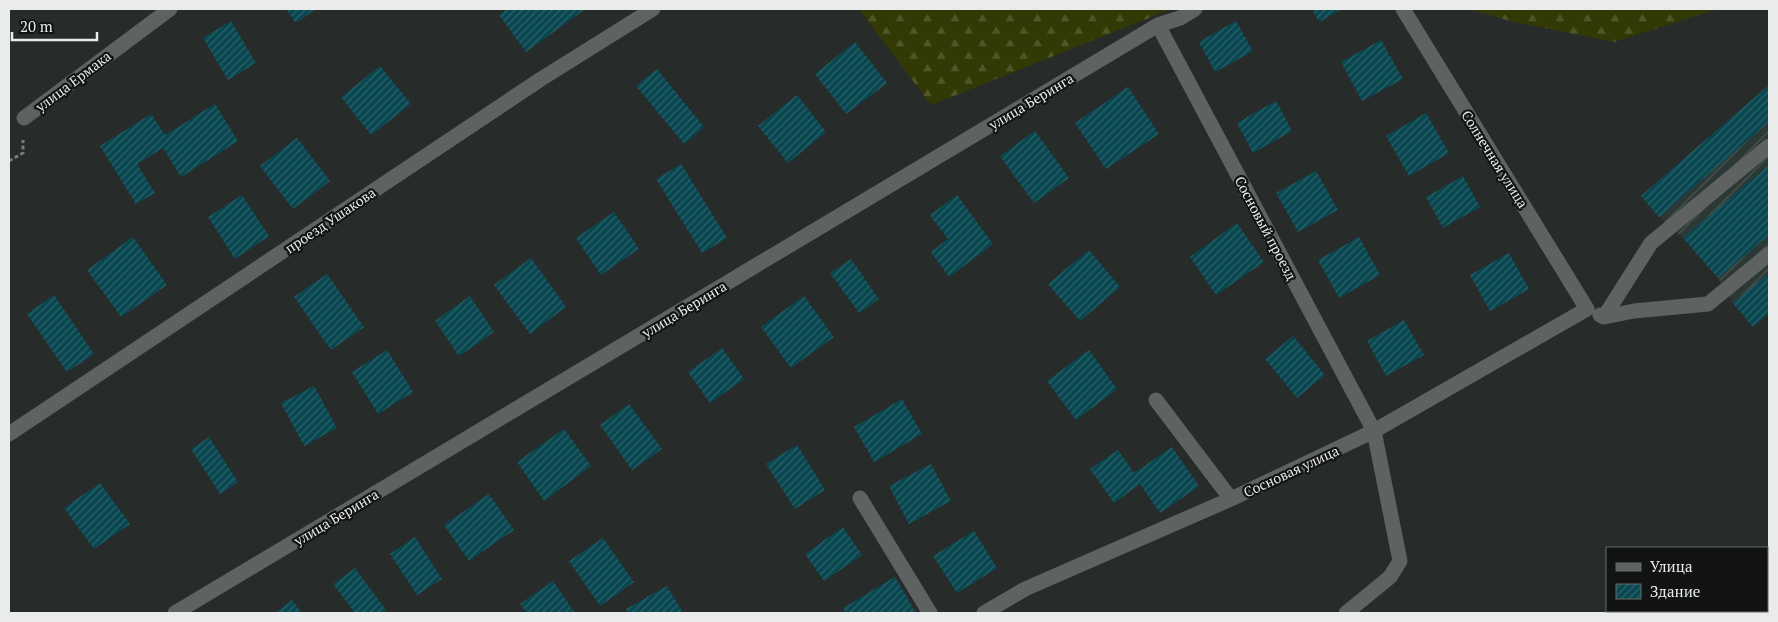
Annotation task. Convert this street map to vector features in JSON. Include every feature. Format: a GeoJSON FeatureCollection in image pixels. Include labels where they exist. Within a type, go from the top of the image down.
{"type":"FeatureCollection","features":[{"type":"Feature","properties":{"kind":"street","name":"улица Ермака"},"geometry":{"type":"LineString","coordinates":[[24,118],[170,9]]}},
{"type":"Feature","properties":{"kind":"street","name":"проезд Ушакова"},"geometry":{"type":"LineString","coordinates":[[9,434],[541,79],[653,9]]}},
{"type":"Feature","properties":{"kind":"street","name":"улица Беринга"},"geometry":{"type":"LineString","coordinates":[[175,613],[1158,25],[1180,18],[1195,9]]}},
{"type":"Feature","properties":{"kind":"street","name":"Солнечная улица"},"geometry":{"type":"LineString","coordinates":[[1403,9],[1587,308]]}},
{"type":"Feature","properties":{"kind":"street","name":"Сосновый проезд"},"geometry":{"type":"LineString","coordinates":[[1158,25],[1374,431],[1400,561],[1390,577],[1346,613]]}},
{"type":"Feature","properties":{"kind":"street"},"geometry":{"type":"LineString","coordinates":[[1604,317],[1651,243],[1769,146]]}},
{"type":"Feature","properties":{"kind":"street"},"geometry":{"type":"LineString","coordinates":[[1587,308],[1604,317],[1634,311],[1708,304],[1769,254]]}},
{"type":"Feature","properties":{"kind":"street","name":"Сосновая улица"},"geometry":{"type":"LineString","coordinates":[[984,613],[1025,589],[1231,499],[1374,431],[1587,308]]}},
{"type":"Feature","properties":{"kind":"street"},"geometry":{"type":"LineString","coordinates":[[1156,400],[1231,499]]}},
{"type":"Feature","properties":{"kind":"street"},"geometry":{"type":"LineString","coordinates":[[860,498],[930,613]]}},
{"type":"Feature","properties":{"kind":"path"},"geometry":{"type":"LineString","coordinates":[[9,161],[23,153],[24,118]]}},
{"type":"Feature","properties":{"kind":"shaded area"},"geometry":{"type":"Polygon","coordinates":[[[1769,85],[1769,313],[1753,327],[1733,303],[1718,278],[1683,238],[1659,217],[1641,196],[1769,85]]]}},
{"type":"Feature","properties":{"kind":"green space"},"geometry":{"type":"Polygon","coordinates":[[[859,9],[1171,9],[931,105],[859,9]]]}},
{"type":"Feature","properties":{"kind":"green space"},"geometry":{"type":"Polygon","coordinates":[[[1470,9],[1717,9],[1614,42],[1510,21],[1470,9]]]}},
{"type":"Feature","properties":{"kind":"building"},"geometry":{"type":"Polygon","coordinates":[[[286,9],[316,9],[296,23],[286,9]]]}},
{"type":"Feature","properties":{"kind":"building"},"geometry":{"type":"Polygon","coordinates":[[[507,9],[584,10],[526,52],[499,15],[507,9]]]}},
{"type":"Feature","properties":{"kind":"building"},"geometry":{"type":"Polygon","coordinates":[[[1312,9],[1342,9],[1319,22],[1312,9]]]}},
{"type":"Feature","properties":{"kind":"building"},"geometry":{"type":"Polygon","coordinates":[[[231,21],[256,63],[228,80],[203,38],[231,21]]]}},
{"type":"Feature","properties":{"kind":"building"},"geometry":{"type":"Polygon","coordinates":[[[1236,21],[1253,51],[1215,72],[1199,42],[1236,21]]]}},
{"type":"Feature","properties":{"kind":"building"},"geometry":{"type":"Polygon","coordinates":[[[1381,40],[1403,79],[1362,101],[1341,62],[1381,40]]]}},
{"type":"Feature","properties":{"kind":"building"},"geometry":{"type":"Polygon","coordinates":[[[855,42],[887,83],[846,114],[815,74],[855,42]]]}},
{"type":"Feature","properties":{"kind":"building"},"geometry":{"type":"Polygon","coordinates":[[[380,66],[411,104],[371,135],[341,97],[380,66]]]}},
{"type":"Feature","properties":{"kind":"building"},"geometry":{"type":"Polygon","coordinates":[[[657,69],[704,127],[684,144],[636,86],[657,69]]]}},
{"type":"Feature","properties":{"kind":"building"},"geometry":{"type":"Polygon","coordinates":[[[1769,85],[1769,122],[1659,217],[1641,196],[1769,85]]]}},
{"type":"Feature","properties":{"kind":"building"},"geometry":{"type":"Polygon","coordinates":[[[1128,87],[1159,134],[1106,169],[1075,123],[1128,87]]]}},
{"type":"Feature","properties":{"kind":"building"},"geometry":{"type":"Polygon","coordinates":[[[797,95],[826,132],[788,163],[758,126],[797,95]]]}},
{"type":"Feature","properties":{"kind":"building"},"geometry":{"type":"Polygon","coordinates":[[[1276,101],[1292,131],[1253,153],[1237,123],[1276,101]]]}},
{"type":"Feature","properties":{"kind":"building"},"geometry":{"type":"Polygon","coordinates":[[[215,104],[238,141],[181,177],[163,148],[137,164],[155,193],[136,204],[100,146],[151,114],[165,135],[215,104]]]}},
{"type":"Feature","properties":{"kind":"building"},"geometry":{"type":"Polygon","coordinates":[[[1426,113],[1449,153],[1409,176],[1386,136],[1426,113]]]}},
{"type":"Feature","properties":{"kind":"building"},"geometry":{"type":"Polygon","coordinates":[[[1035,131],[1069,178],[1034,203],[1000,156],[1035,131]]]}},
{"type":"Feature","properties":{"kind":"building"},"geometry":{"type":"Polygon","coordinates":[[[297,138],[330,181],[293,209],[260,166],[297,138]]]}},
{"type":"Feature","properties":{"kind":"building"},"geometry":{"type":"Polygon","coordinates":[[[681,164],[727,238],[702,253],[656,179],[681,164]]]}},
{"type":"Feature","properties":{"kind":"building"},"geometry":{"type":"Polygon","coordinates":[[[1769,165],[1769,235],[1718,278],[1683,238],[1769,165]]]}},
{"type":"Feature","properties":{"kind":"building"},"geometry":{"type":"Polygon","coordinates":[[[1316,171],[1338,210],[1298,232],[1276,193],[1316,171]]]}},
{"type":"Feature","properties":{"kind":"building"},"geometry":{"type":"Polygon","coordinates":[[[1463,176],[1480,207],[1443,228],[1426,197],[1463,176]]]}},
{"type":"Feature","properties":{"kind":"building"},"geometry":{"type":"Polygon","coordinates":[[[242,195],[269,236],[235,259],[208,217],[242,195]]]}},
{"type":"Feature","properties":{"kind":"building"},"geometry":{"type":"Polygon","coordinates":[[[957,195],[993,244],[949,277],[931,252],[948,239],[930,215],[957,195]]]}},
{"type":"Feature","properties":{"kind":"building"},"geometry":{"type":"Polygon","coordinates":[[[614,212],[639,249],[601,275],[576,238],[614,212]]]}},
{"type":"Feature","properties":{"kind":"building"},"geometry":{"type":"Polygon","coordinates":[[[1237,223],[1264,262],[1216,295],[1190,257],[1237,223]]]}},
{"type":"Feature","properties":{"kind":"building"},"geometry":{"type":"Polygon","coordinates":[[[133,237],[167,285],[121,317],[87,270],[133,237]]]}},
{"type":"Feature","properties":{"kind":"building"},"geometry":{"type":"Polygon","coordinates":[[[1359,237],[1380,275],[1339,298],[1318,260],[1359,237]]]}},
{"type":"Feature","properties":{"kind":"building"},"geometry":{"type":"Polygon","coordinates":[[[1089,250],[1120,287],[1080,321],[1048,284],[1089,250]]]}},
{"type":"Feature","properties":{"kind":"building"},"geometry":{"type":"Polygon","coordinates":[[[1509,253],[1529,289],[1490,311],[1470,275],[1509,253]]]}},
{"type":"Feature","properties":{"kind":"building"},"geometry":{"type":"Polygon","coordinates":[[[531,258],[566,307],[530,334],[494,285],[531,258]]]}},
{"type":"Feature","properties":{"kind":"building"},"geometry":{"type":"Polygon","coordinates":[[[851,259],[879,299],[859,313],[830,273],[851,259]]]}},
{"type":"Feature","properties":{"kind":"building"},"geometry":{"type":"Polygon","coordinates":[[[1769,273],[1769,313],[1753,327],[1733,303],[1769,273]]]}},
{"type":"Feature","properties":{"kind":"building"},"geometry":{"type":"Polygon","coordinates":[[[327,274],[364,327],[331,350],[294,297],[327,274]]]}},
{"type":"Feature","properties":{"kind":"building"},"geometry":{"type":"Polygon","coordinates":[[[54,295],[94,354],[67,372],[27,314],[54,295]]]}},
{"type":"Feature","properties":{"kind":"building"},"geometry":{"type":"Polygon","coordinates":[[[470,296],[494,332],[459,356],[435,321],[470,296]]]}},
{"type":"Feature","properties":{"kind":"building"},"geometry":{"type":"Polygon","coordinates":[[[804,296],[834,337],[791,368],[761,327],[804,296]]]}},
{"type":"Feature","properties":{"kind":"building"},"geometry":{"type":"Polygon","coordinates":[[[1404,320],[1424,355],[1386,376],[1367,341],[1404,320]]]}},
{"type":"Feature","properties":{"kind":"building"},"geometry":{"type":"Polygon","coordinates":[[[1293,336],[1325,375],[1297,398],[1265,359],[1293,336]]]}},
{"type":"Feature","properties":{"kind":"building"},"geometry":{"type":"Polygon","coordinates":[[[722,348],[744,379],[710,403],[688,372],[722,348]]]}},
{"type":"Feature","properties":{"kind":"building"},"geometry":{"type":"Polygon","coordinates":[[[387,350],[413,392],[378,414],[352,372],[387,350]]]}},
{"type":"Feature","properties":{"kind":"building"},"geometry":{"type":"Polygon","coordinates":[[[1089,350],[1117,389],[1076,420],[1047,381],[1089,350]]]}},
{"type":"Feature","properties":{"kind":"building"},"geometry":{"type":"Polygon","coordinates":[[[314,386],[337,428],[304,446],[281,403],[314,386]]]}},
{"type":"Feature","properties":{"kind":"building"},"geometry":{"type":"Polygon","coordinates":[[[902,399],[922,434],[874,462],[854,427],[902,399]]]}},
{"type":"Feature","properties":{"kind":"building"},"geometry":{"type":"Polygon","coordinates":[[[629,404],[662,449],[632,470],[600,425],[629,404]]]}},
{"type":"Feature","properties":{"kind":"building"},"geometry":{"type":"Polygon","coordinates":[[[564,429],[591,466],[544,501],[517,462],[564,429]]]}},
{"type":"Feature","properties":{"kind":"building"},"geometry":{"type":"Polygon","coordinates":[[[209,437],[238,482],[220,494],[191,449],[209,437]]]}},
{"type":"Feature","properties":{"kind":"building"},"geometry":{"type":"Polygon","coordinates":[[[797,445],[825,490],[795,509],[766,464],[797,445]]]}},
{"type":"Feature","properties":{"kind":"building"},"geometry":{"type":"Polygon","coordinates":[[[1172,447],[1199,486],[1160,513],[1140,484],[1114,503],[1090,469],[1118,450],[1134,473],[1172,447]]]}},
{"type":"Feature","properties":{"kind":"building"},"geometry":{"type":"Polygon","coordinates":[[[931,464],[951,501],[909,524],[889,486],[931,464]]]}},
{"type":"Feature","properties":{"kind":"building"},"geometry":{"type":"Polygon","coordinates":[[[100,483],[130,524],[94,549],[64,508],[100,483]]]}},
{"type":"Feature","properties":{"kind":"building"},"geometry":{"type":"Polygon","coordinates":[[[489,494],[514,530],[469,561],[444,525],[489,494]]]}},
{"type":"Feature","properties":{"kind":"building"},"geometry":{"type":"Polygon","coordinates":[[[843,527],[862,555],[824,581],[805,554],[843,527]]]}},
{"type":"Feature","properties":{"kind":"building"},"geometry":{"type":"Polygon","coordinates":[[[974,531],[997,568],[957,593],[933,556],[974,531]]]}},
{"type":"Feature","properties":{"kind":"building"},"geometry":{"type":"Polygon","coordinates":[[[415,537],[442,579],[417,595],[390,554],[415,537]]]}},
{"type":"Feature","properties":{"kind":"building"},"geometry":{"type":"Polygon","coordinates":[[[603,538],[634,582],[600,606],[569,561],[603,538]]]}},
{"type":"Feature","properties":{"kind":"building"},"geometry":{"type":"Polygon","coordinates":[[[355,568],[386,610],[382,613],[355,613],[333,584],[355,568]]]}},
{"type":"Feature","properties":{"kind":"building"},"geometry":{"type":"Polygon","coordinates":[[[895,577],[916,613],[846,613],[843,608],[895,577]]]}},
{"type":"Feature","properties":{"kind":"building"},"geometry":{"type":"Polygon","coordinates":[[[553,581],[575,613],[527,613],[520,604],[553,581]]]}},
{"type":"Feature","properties":{"kind":"building"},"geometry":{"type":"Polygon","coordinates":[[[667,586],[683,613],[628,613],[626,609],[667,586]]]}},
{"type":"Feature","properties":{"kind":"building"},"geometry":{"type":"Polygon","coordinates":[[[292,600],[302,613],[275,613],[292,600]]]}}]}
